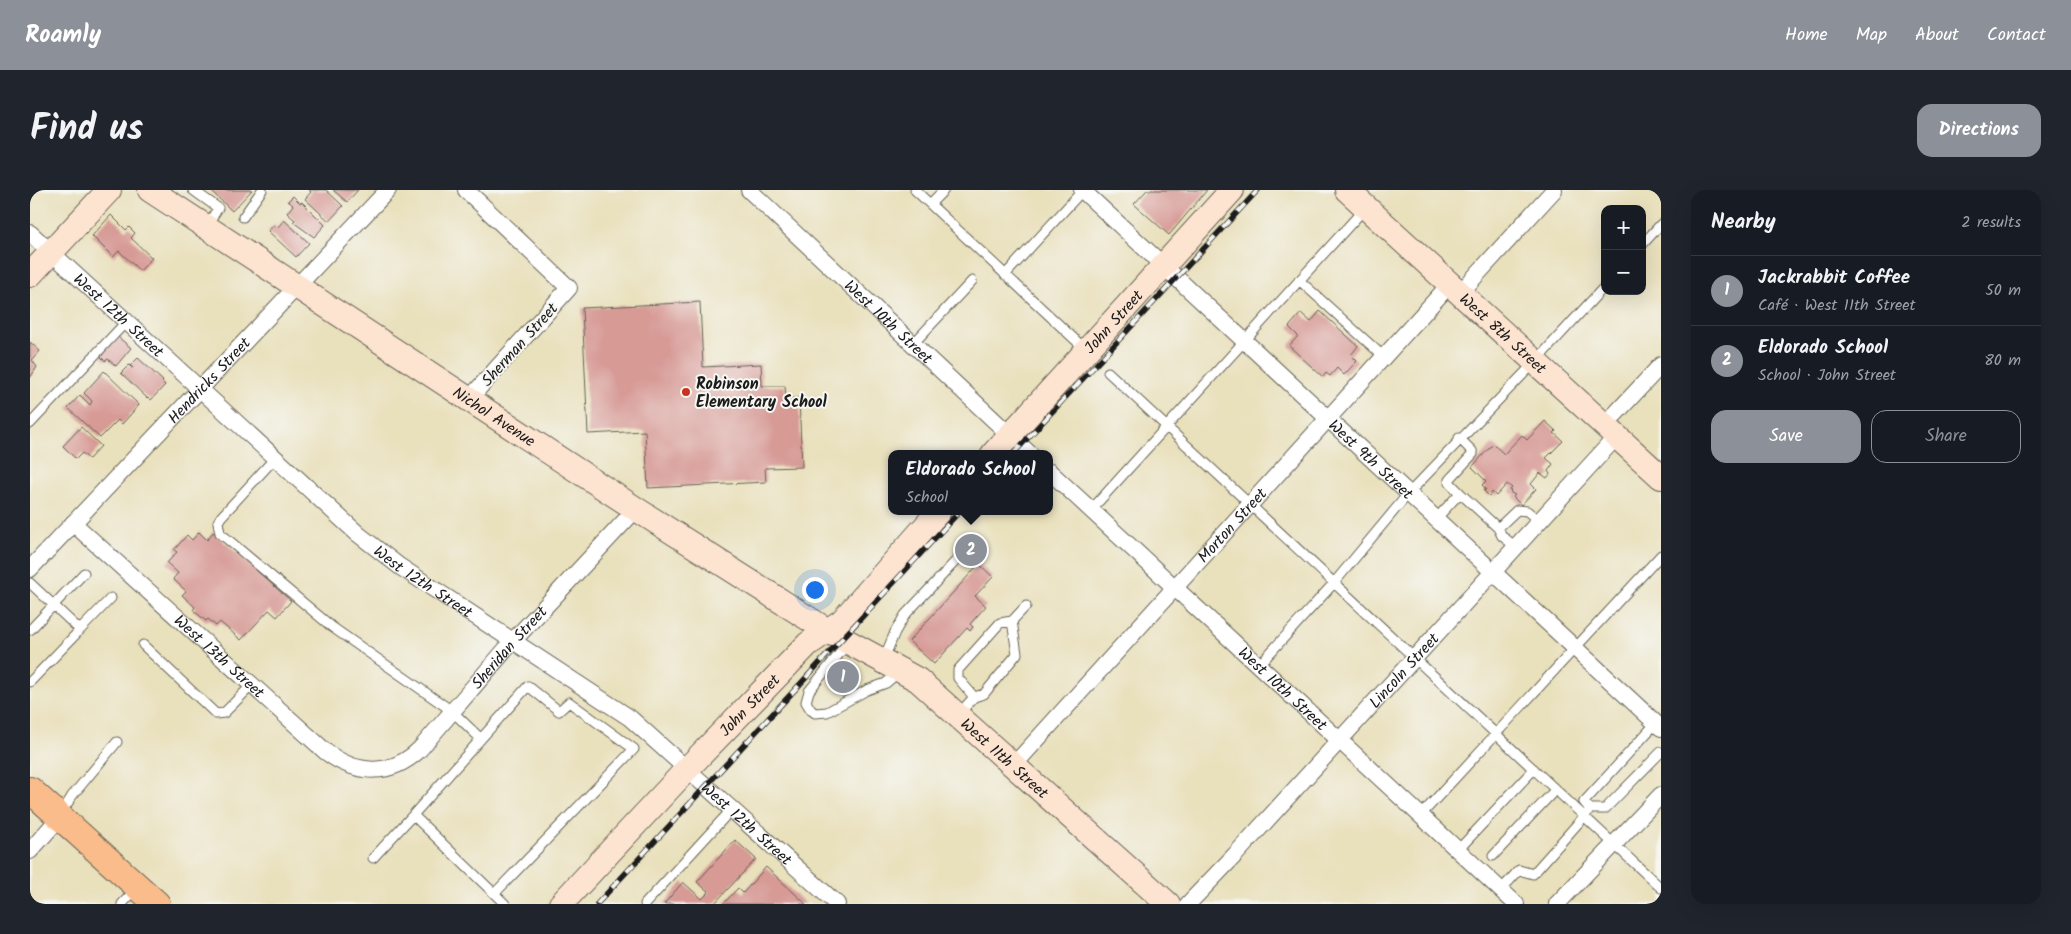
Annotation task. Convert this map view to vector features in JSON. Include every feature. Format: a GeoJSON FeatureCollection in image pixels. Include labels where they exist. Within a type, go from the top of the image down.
{"type":"FeatureCollection","features":[{"type":"Feature","properties":{"kind":"main road"},"geometry":{"type":"LineString","coordinates":[[30,790],[60,817],[130,895],[157,904]]}},
{"type":"Feature","properties":{"kind":"street"},"geometry":{"type":"LineString","coordinates":[[30,275],[109,190]]}},
{"type":"Feature","properties":{"kind":"street","name":"Nichol Avenue"},"geometry":{"type":"LineString","coordinates":[[150,190],[187,198],[207,227],[298,285],[636,509],[840,638]]}},
{"type":"Feature","properties":{"kind":"street","name":"Hendricks Street"},"geometry":{"type":"LineString","coordinates":[[30,569],[388,190]]}},
{"type":"Feature","properties":{"kind":"street","name":"Sherman Street"},"geometry":{"type":"LineString","coordinates":[[466,190],[569,288],[469,399]]}},
{"type":"Feature","properties":{"kind":"street","name":"West 10th Street"},"geometry":{"type":"LineString","coordinates":[[749,190],[1026,450]]}},
{"type":"Feature","properties":{"kind":"street","name":"West 9th Street"},"geometry":{"type":"LineString","coordinates":[[1082,190],[1658,725]]}},
{"type":"Feature","properties":{"kind":"street","name":"John Street"},"geometry":{"type":"LineString","coordinates":[[997,450],[1232,190]]}},
{"type":"Feature","properties":{"kind":"street","name":"West 8th Street"},"geometry":{"type":"LineString","coordinates":[[1347,190],[1661,477]]}},
{"type":"Feature","properties":{"kind":"street","name":"Morton Street"},"geometry":{"type":"LineString","coordinates":[[1014,765],[1384,357],[1554,190]]}},
{"type":"Feature","properties":{"kind":"street","name":"West 12th Street"},"geometry":{"type":"LineString","coordinates":[[30,233],[358,534],[399,566],[630,718],[837,904]]}},
{"type":"Feature","properties":{"kind":"street","name":"Lincoln Street"},"geometry":{"type":"LineString","coordinates":[[1188,904],[1516,548],[1611,431],[1661,365]]}},
{"type":"Feature","properties":{"kind":"street","name":"West 10th Street"},"geometry":{"type":"LineString","coordinates":[[1053,475],[1516,904]]}},
{"type":"Feature","properties":{"kind":"street","name":"Sheridan Street"},"geometry":{"type":"LineString","coordinates":[[374,770],[390,767],[416,753],[512,642],[636,509]]}},
{"type":"Feature","properties":{"kind":"street","name":"John Street"},"geometry":{"type":"LineString","coordinates":[[561,904],[687,769],[808,644],[840,638],[842,621],[936,515]]}},
{"type":"Feature","properties":{"kind":"street","name":"West 13th Street"},"geometry":{"type":"LineString","coordinates":[[73,524],[251,686],[339,762],[358,769],[374,770]]}},
{"type":"Feature","properties":{"kind":"street","name":"West 11th Street"},"geometry":{"type":"LineString","coordinates":[[840,638],[918,680],[1014,765],[1157,901]]}},
{"type":"Feature","properties":{"kind":"street"},"geometry":{"type":"LineString","coordinates":[[1557,904],[1661,795]]}},
{"type":"Feature","properties":{"kind":"street"},"geometry":{"type":"LineString","coordinates":[[30,851],[60,817]]}},
{"type":"Feature","properties":{"kind":"lane"},"geometry":{"type":"LineString","coordinates":[[243,217],[262,190]]}},
{"type":"Feature","properties":{"kind":"lane"},"geometry":{"type":"LineString","coordinates":[[915,190],[1087,351]]}},
{"type":"Feature","properties":{"kind":"lane"},"geometry":{"type":"LineString","coordinates":[[930,204],[944,190]]}},
{"type":"Feature","properties":{"kind":"lane"},"geometry":{"type":"LineString","coordinates":[[1005,275],[1082,190]]}},
{"type":"Feature","properties":{"kind":"lane"},"geometry":{"type":"LineString","coordinates":[[1091,510],[1366,207]]}},
{"type":"Feature","properties":{"kind":"lane"},"geometry":{"type":"LineString","coordinates":[[1646,240],[1661,224]]}},
{"type":"Feature","properties":{"kind":"lane"},"geometry":{"type":"LineString","coordinates":[[1299,280],[1384,357]]}},
{"type":"Feature","properties":{"kind":"lane"},"geometry":{"type":"LineString","coordinates":[[913,344],[972,281]]}},
{"type":"Feature","properties":{"kind":"lane"},"geometry":{"type":"LineString","coordinates":[[1259,665],[1334,583],[1408,494],[1601,290]]}},
{"type":"Feature","properties":{"kind":"lane"},"geometry":{"type":"LineString","coordinates":[[30,424],[126,322]]}},
{"type":"Feature","properties":{"kind":"lane"},"geometry":{"type":"LineString","coordinates":[[1108,372],[1534,769],[1587,813],[1614,844],[1661,888]]}},
{"type":"Feature","properties":{"kind":"lane"},"geometry":{"type":"LineString","coordinates":[[1460,438],[1473,454],[1449,480],[1450,483],[1498,528],[1502,536],[1516,548]]}},
{"type":"Feature","properties":{"kind":"lane"},"geometry":{"type":"LineString","coordinates":[[275,458],[218,522],[220,533],[332,627],[452,711],[480,738]]}},
{"type":"Feature","properties":{"kind":"lane"},"geometry":{"type":"LineString","coordinates":[[1436,519],[1460,493]]}},
{"type":"Feature","properties":{"kind":"lane"},"geometry":{"type":"LineString","coordinates":[[1498,528],[1517,510],[1527,511],[1539,521]]}},
{"type":"Feature","properties":{"kind":"lane"},"geometry":{"type":"LineString","coordinates":[[840,638],[809,691],[806,702],[815,713],[827,712],[867,690],[886,683],[892,666],[895,632],[905,616],[966,550]]}},
{"type":"Feature","properties":{"kind":"lane"},"geometry":{"type":"LineString","coordinates":[[1421,816],[1574,647],[1661,555]]}},
{"type":"Feature","properties":{"kind":"lane"},"geometry":{"type":"LineString","coordinates":[[30,630],[84,573]]}},
{"type":"Feature","properties":{"kind":"lane"},"geometry":{"type":"LineString","coordinates":[[30,583],[80,630]]}},
{"type":"Feature","properties":{"kind":"lane"},"geometry":{"type":"LineString","coordinates":[[30,682],[111,598]]}},
{"type":"Feature","properties":{"kind":"lane"},"geometry":{"type":"LineString","coordinates":[[974,697],[958,678],[958,670],[1000,623],[1012,621],[1026,606]]}},
{"type":"Feature","properties":{"kind":"lane"},"geometry":{"type":"LineString","coordinates":[[957,716],[974,697],[984,694],[1017,654],[1012,621]]}},
{"type":"Feature","properties":{"kind":"lane"},"geometry":{"type":"LineString","coordinates":[[143,645],[216,714],[224,713],[251,686]]}},
{"type":"Feature","properties":{"kind":"lane"},"geometry":{"type":"LineString","coordinates":[[374,858],[528,686],[559,712],[569,702],[634,749],[495,893]]}},
{"type":"Feature","properties":{"kind":"lane"},"geometry":{"type":"LineString","coordinates":[[1587,813],[1584,802],[1658,725]]}},
{"type":"Feature","properties":{"kind":"lane"},"geometry":{"type":"LineString","coordinates":[[60,817],[72,796],[117,742]]}},
{"type":"Feature","properties":{"kind":"lane"},"geometry":{"type":"LineString","coordinates":[[1501,890],[1519,870],[1533,874],[1587,813],[1605,809],[1661,752]]}},
{"type":"Feature","properties":{"kind":"lane"},"geometry":{"type":"LineString","coordinates":[[1458,850],[1534,769]]}},
{"type":"Feature","properties":{"kind":"lane"},"geometry":{"type":"LineString","coordinates":[[1493,856],[1556,789]]}},
{"type":"Feature","properties":{"kind":"lane"},"geometry":{"type":"LineString","coordinates":[[644,904],[732,809]]}},
{"type":"Feature","properties":{"kind":"lane"},"geometry":{"type":"LineString","coordinates":[[413,816],[505,904]]}},
{"type":"Feature","properties":{"kind":"building"},"geometry":{"type":"Polygon","coordinates":[[[210,190],[252,190],[232,211],[210,190]]]}},
{"type":"Feature","properties":{"kind":"building"},"geometry":{"type":"Polygon","coordinates":[[[309,190],[326,190],[343,206],[329,221],[305,199],[311,192],[309,190]]]}},
{"type":"Feature","properties":{"kind":"building"},"geometry":{"type":"Polygon","coordinates":[[[333,190],[358,190],[347,202],[333,190]]]}},
{"type":"Feature","properties":{"kind":"building"},"geometry":{"type":"Polygon","coordinates":[[[1147,190],[1207,190],[1169,235],[1134,204],[1147,190]]]}},
{"type":"Feature","properties":{"kind":"building"},"geometry":{"type":"Polygon","coordinates":[[[293,196],[300,203],[302,202],[325,225],[314,237],[293,222],[295,220],[287,213],[293,205],[288,201],[293,196]]]}},
{"type":"Feature","properties":{"kind":"building"},"geometry":{"type":"Polygon","coordinates":[[[111,215],[126,230],[129,227],[135,233],[131,238],[152,258],[140,271],[119,251],[113,257],[92,236],[111,215]]]}},
{"type":"Feature","properties":{"kind":"building"},"geometry":{"type":"Polygon","coordinates":[[[284,220],[309,243],[296,257],[268,231],[274,225],[277,228],[284,220]]]}},
{"type":"Feature","properties":{"kind":"building","name":"Robinson Elementary School"},"geometry":{"type":"Polygon","coordinates":[[[700,302],[703,367],[761,364],[762,386],[785,386],[786,398],[799,398],[802,467],[765,468],[766,482],[648,488],[645,431],[588,434],[582,308],[700,302]]]}},
{"type":"Feature","properties":{"kind":"building"},"geometry":{"type":"Polygon","coordinates":[[[1320,311],[1358,346],[1351,355],[1357,361],[1344,375],[1337,368],[1330,376],[1326,373],[1323,377],[1289,346],[1298,336],[1289,327],[1301,313],[1311,322],[1320,311]]]}},
{"type":"Feature","properties":{"kind":"building"},"geometry":{"type":"Polygon","coordinates":[[[118,337],[131,348],[116,366],[108,359],[105,361],[101,357],[102,352],[118,337]]]}},
{"type":"Feature","properties":{"kind":"building"},"geometry":{"type":"Polygon","coordinates":[[[30,342],[40,351],[32,360],[37,367],[30,378],[30,342]]]}},
{"type":"Feature","properties":{"kind":"building"},"geometry":{"type":"Polygon","coordinates":[[[138,358],[163,381],[165,385],[151,400],[121,373],[138,358]]]}},
{"type":"Feature","properties":{"kind":"building"},"geometry":{"type":"Polygon","coordinates":[[[104,371],[139,405],[122,424],[118,420],[100,438],[68,408],[80,395],[90,405],[92,401],[84,393],[104,371]]]}},
{"type":"Feature","properties":{"kind":"building"},"geometry":{"type":"Polygon","coordinates":[[[1545,421],[1563,441],[1546,458],[1553,464],[1548,471],[1550,474],[1547,478],[1540,473],[1531,484],[1536,489],[1521,505],[1513,497],[1515,495],[1510,490],[1512,488],[1507,484],[1496,496],[1492,492],[1489,496],[1484,491],[1486,489],[1482,485],[1486,481],[1472,467],[1493,444],[1504,454],[1522,435],[1527,440],[1545,421]]]}},
{"type":"Feature","properties":{"kind":"building"},"geometry":{"type":"Polygon","coordinates":[[[81,427],[101,446],[89,459],[82,453],[76,459],[63,446],[81,427]]]}},
{"type":"Feature","properties":{"kind":"building"},"geometry":{"type":"Polygon","coordinates":[[[199,532],[207,540],[213,532],[291,601],[277,617],[269,610],[241,640],[220,622],[216,626],[208,619],[206,621],[193,610],[195,607],[182,595],[186,591],[173,579],[178,573],[167,563],[177,552],[174,550],[187,535],[192,540],[199,532]]]}},
{"type":"Feature","properties":{"kind":"building"},"geometry":{"type":"Polygon","coordinates":[[[979,564],[993,577],[975,596],[986,606],[970,624],[973,627],[970,631],[967,628],[934,664],[909,641],[979,564]]]}},
{"type":"Feature","properties":{"kind":"building"},"geometry":{"type":"Polygon","coordinates":[[[846,664],[852,671],[850,673],[859,682],[851,691],[842,683],[836,688],[829,681],[846,664]]]}},
{"type":"Feature","properties":{"kind":"building"},"geometry":{"type":"Polygon","coordinates":[[[735,840],[756,859],[714,904],[664,904],[683,882],[702,899],[709,892],[697,882],[735,840]]]}},
{"type":"Feature","properties":{"kind":"building"},"geometry":{"type":"Polygon","coordinates":[[[766,867],[806,904],[723,904],[738,888],[743,893],[766,867]]]}},
{"type":"Feature","properties":{"kind":"railway"},"geometry":{"type":"LineString","coordinates":[[1017,450],[1258,190]]}},
{"type":"Feature","properties":{"kind":"railway"},"geometry":{"type":"LineString","coordinates":[[597,904],[956,515]]}},
{"type":"Feature","properties":{"kind":"place","name":"Robinson Elementary School"},"geometry":{"type":"Point","coordinates":[686,392]}},
{"type":"Feature","properties":{"kind":"place","name":"Eldorado School"},"geometry":{"type":"Point","coordinates":[971,550]}},
{"type":"Feature","properties":{"kind":"place","name":"Jackrabbit Coffee"},"geometry":{"type":"Point","coordinates":[843,677]}}]}
